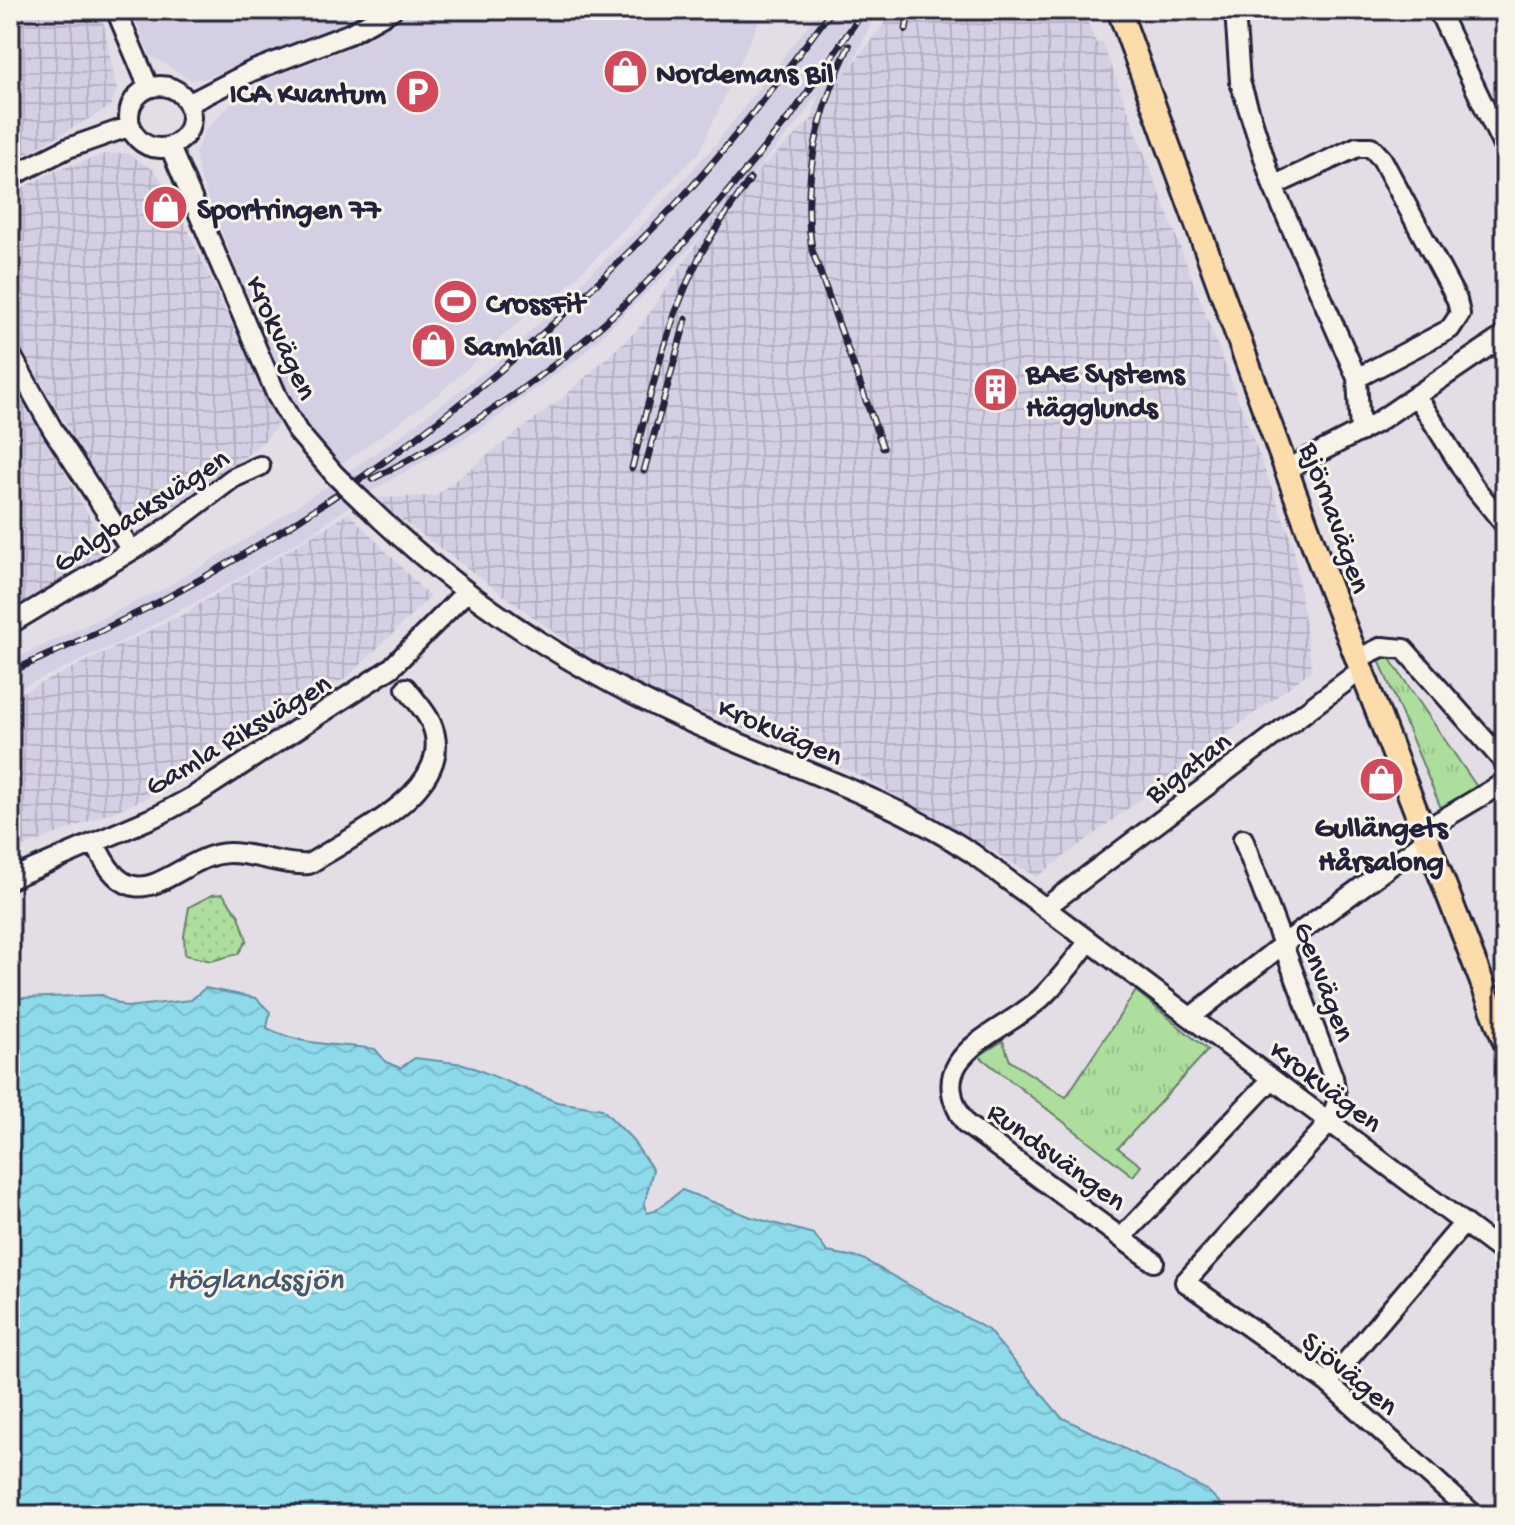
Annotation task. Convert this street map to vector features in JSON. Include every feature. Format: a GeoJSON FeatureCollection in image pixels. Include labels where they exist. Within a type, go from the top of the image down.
{"type":"FeatureCollection","features":[{"type":"Feature","properties":{"kind":"main road","name":"Björnavägen"},"geometry":{"type":"LineString","coordinates":[[1119,10],[1359,664],[1504,1034]]}},
{"type":"Feature","properties":{"kind":"street"},"geometry":{"type":"LineString","coordinates":[[116,10],[149,88]]}},
{"type":"Feature","properties":{"kind":"street"},"geometry":{"type":"LineString","coordinates":[[188,104],[252,71],[349,34],[392,10]]}},
{"type":"Feature","properties":{"kind":"street"},"geometry":{"type":"LineString","coordinates":[[1235,10],[1237,69],[1273,186],[1357,378],[1360,432]]}},
{"type":"Feature","properties":{"kind":"street"},"geometry":{"type":"LineString","coordinates":[[1438,10],[1505,150]]}},
{"type":"Feature","properties":{"kind":"street"},"geometry":{"type":"LineString","coordinates":[[149,88],[172,89],[188,104],[191,119],[188,131],[170,147],[147,145],[131,126],[131,107],[149,88]]}},
{"type":"Feature","properties":{"kind":"street"},"geometry":{"type":"LineString","coordinates":[[10,177],[68,148],[131,126]]}},
{"type":"Feature","properties":{"kind":"street","name":"Krokvägen"},"geometry":{"type":"LineString","coordinates":[[170,147],[277,396],[298,432],[371,510],[466,592],[544,644],[638,697],[939,832],[1046,907],[1505,1254]]}},
{"type":"Feature","properties":{"kind":"street"},"geometry":{"type":"LineString","coordinates":[[1273,186],[1357,147],[1371,147],[1382,159],[1457,300],[1460,314],[1450,329],[1357,378]]}},
{"type":"Feature","properties":{"kind":"street"},"geometry":{"type":"LineString","coordinates":[[1287,469],[1360,432],[1505,335]]}},
{"type":"Feature","properties":{"kind":"street"},"geometry":{"type":"LineString","coordinates":[[10,353],[53,430],[131,550]]}},
{"type":"Feature","properties":{"kind":"street"},"geometry":{"type":"LineString","coordinates":[[1416,395],[1474,487],[1505,525]]}},
{"type":"Feature","properties":{"kind":"street","name":"Galgbacksvägen"},"geometry":{"type":"LineString","coordinates":[[10,624],[131,550],[233,478],[260,466]]}},
{"type":"Feature","properties":{"kind":"street","name":"Gamla Riksvägen"},"geometry":{"type":"LineString","coordinates":[[10,879],[194,796],[344,702],[413,649],[466,592]]}},
{"type":"Feature","properties":{"kind":"street","name":"Bigatan"},"geometry":{"type":"LineString","coordinates":[[1046,907],[1359,664],[1391,645],[1404,649],[1505,763]]}},
{"type":"Feature","properties":{"kind":"street"},"geometry":{"type":"LineString","coordinates":[[95,843],[112,873],[125,882],[142,885],[170,879],[215,855],[231,853],[293,865],[309,864],[411,798],[424,783],[434,764],[436,744],[431,722],[406,688]]}},
{"type":"Feature","properties":{"kind":"street"},"geometry":{"type":"LineString","coordinates":[[1191,1017],[1424,836],[1505,782]]}},
{"type":"Feature","properties":{"kind":"street","name":"Genvägen"},"geometry":{"type":"LineString","coordinates":[[1243,839],[1337,1092],[1330,1122]]}},
{"type":"Feature","properties":{"kind":"street","name":"Rundsvängen"},"geometry":{"type":"LineString","coordinates":[[1089,941],[1041,998],[959,1059],[951,1074],[951,1091],[955,1108],[966,1124],[1154,1262]]}},
{"type":"Feature","properties":{"kind":"street","name":"Rundsvängen"},"geometry":{"type":"LineString","coordinates":[[1122,1237],[1272,1079]]}},
{"type":"Feature","properties":{"kind":"street","name":"Sjövägen"},"geometry":{"type":"LineString","coordinates":[[1330,1122],[1185,1282],[1328,1383],[1474,1515]]}},
{"type":"Feature","properties":{"kind":"street"},"geometry":{"type":"LineString","coordinates":[[1328,1383],[1464,1223]]}},
{"type":"Feature","properties":{"kind":"shaded area"},"geometry":{"type":"Polygon","coordinates":[[[10,10],[101,10],[117,90],[110,107],[10,163],[10,10]]]}},
{"type":"Feature","properties":{"kind":"shaded area"},"geometry":{"type":"Polygon","coordinates":[[[132,10],[373,10],[359,19],[206,78],[191,80],[150,55],[132,10]]]}},
{"type":"Feature","properties":{"kind":"shaded area"},"geometry":{"type":"Polygon","coordinates":[[[412,10],[764,10],[699,153],[553,301],[543,300],[440,393],[339,466],[297,417],[200,178],[195,153],[205,130],[240,95],[271,78],[358,45],[412,10]]]}},
{"type":"Feature","properties":{"kind":"shaded area"},"geometry":{"type":"Polygon","coordinates":[[[820,10],[878,10],[845,79],[811,122],[818,94],[799,121],[676,264],[581,356],[482,428],[370,492],[312,533],[225,586],[123,641],[10,693],[10,661],[165,588],[258,532],[389,444],[501,359],[646,221],[713,147],[820,10]]]}},
{"type":"Feature","properties":{"kind":"shaded area"},"geometry":{"type":"Polygon","coordinates":[[[894,10],[1083,10],[1096,43],[1102,42],[1293,544],[1312,670],[1037,877],[863,777],[649,691],[590,659],[372,498],[435,496],[567,394],[639,328],[725,202],[810,121],[894,10]]]}},
{"type":"Feature","properties":{"kind":"shaded area"},"geometry":{"type":"Polygon","coordinates":[[[127,153],[154,170],[172,195],[278,425],[265,440],[207,488],[128,532],[10,328],[10,194],[55,171],[105,154],[127,153]]]}},
{"type":"Feature","properties":{"kind":"shaded area"},"geometry":{"type":"Polygon","coordinates":[[[10,374],[108,550],[105,557],[10,614],[10,374]]]}},
{"type":"Feature","properties":{"kind":"shaded area"},"geometry":{"type":"Polygon","coordinates":[[[349,513],[430,597],[349,676],[145,799],[10,852],[10,698],[182,615],[349,513]]]}},
{"type":"Feature","properties":{"kind":"green space"},"geometry":{"type":"Polygon","coordinates":[[[1388,656],[1481,793],[1443,813],[1379,660],[1388,656]]]}},
{"type":"Feature","properties":{"kind":"green space"},"geometry":{"type":"Polygon","coordinates":[[[223,894],[239,916],[247,940],[238,954],[211,961],[185,955],[184,936],[189,907],[212,895],[223,894]]]}},
{"type":"Feature","properties":{"kind":"green space"},"geometry":{"type":"Polygon","coordinates":[[[1136,991],[1208,1050],[1118,1148],[1141,1166],[1133,1176],[979,1056],[1003,1041],[1010,1061],[1066,1097],[1136,991]]]}},
{"type":"Feature","properties":{"kind":"water","name":"Höglandssjön"},"geometry":{"type":"Polygon","coordinates":[[[205,988],[256,998],[270,1012],[267,1028],[293,1038],[375,1049],[386,1062],[400,1068],[415,1058],[464,1064],[557,1102],[602,1109],[630,1137],[653,1170],[644,1205],[647,1213],[655,1211],[682,1190],[751,1217],[814,1234],[827,1252],[861,1258],[988,1330],[1061,1417],[1207,1490],[1232,1515],[10,1515],[10,1004],[21,998],[102,995],[126,1007],[191,1000],[205,988]]]}},
{"type":"Feature","properties":{"kind":"railway"},"geometry":{"type":"LineString","coordinates":[[10,672],[129,617],[235,560],[363,477],[484,384],[598,283],[677,203],[746,122],[832,10]]}},
{"type":"Feature","properties":{"kind":"railway"},"geometry":{"type":"LineString","coordinates":[[787,122],[864,10]]}},
{"type":"Feature","properties":{"kind":"railway"},"geometry":{"type":"LineString","coordinates":[[906,30],[909,10]]}},
{"type":"Feature","properties":{"kind":"railway"},"geometry":{"type":"LineString","coordinates":[[849,46],[829,95],[815,145],[809,224],[812,250],[883,448]]}},
{"type":"Feature","properties":{"kind":"railway"},"geometry":{"type":"LineString","coordinates":[[372,479],[479,418],[579,345],[679,248],[791,115]]}},
{"type":"Feature","properties":{"kind":"railway"},"geometry":{"type":"LineString","coordinates":[[632,468],[661,358],[679,304],[707,242],[750,179]]}},
{"type":"Feature","properties":{"kind":"railway"},"geometry":{"type":"LineString","coordinates":[[644,471],[686,319]]}},
{"type":"Feature","properties":{"kind":"place","name":"Nordemans Bil"},"geometry":{"type":"Point","coordinates":[625,72]}},
{"type":"Feature","properties":{"kind":"place","name":"ICA Kvantum"},"geometry":{"type":"Point","coordinates":[417,92]}},
{"type":"Feature","properties":{"kind":"place","name":"Sportringen 77"},"geometry":{"type":"Point","coordinates":[166,208]}},
{"type":"Feature","properties":{"kind":"place","name":"CrossFit"},"geometry":{"type":"Point","coordinates":[455,302]}},
{"type":"Feature","properties":{"kind":"place","name":"Samhall"},"geometry":{"type":"Point","coordinates":[433,345]}},
{"type":"Feature","properties":{"kind":"place","name":"BAE Systems Hägglunds"},"geometry":{"type":"Point","coordinates":[995,389]}},
{"type":"Feature","properties":{"kind":"place","name":"Gullängets Hårsalong"},"geometry":{"type":"Point","coordinates":[1381,780]}}]}
